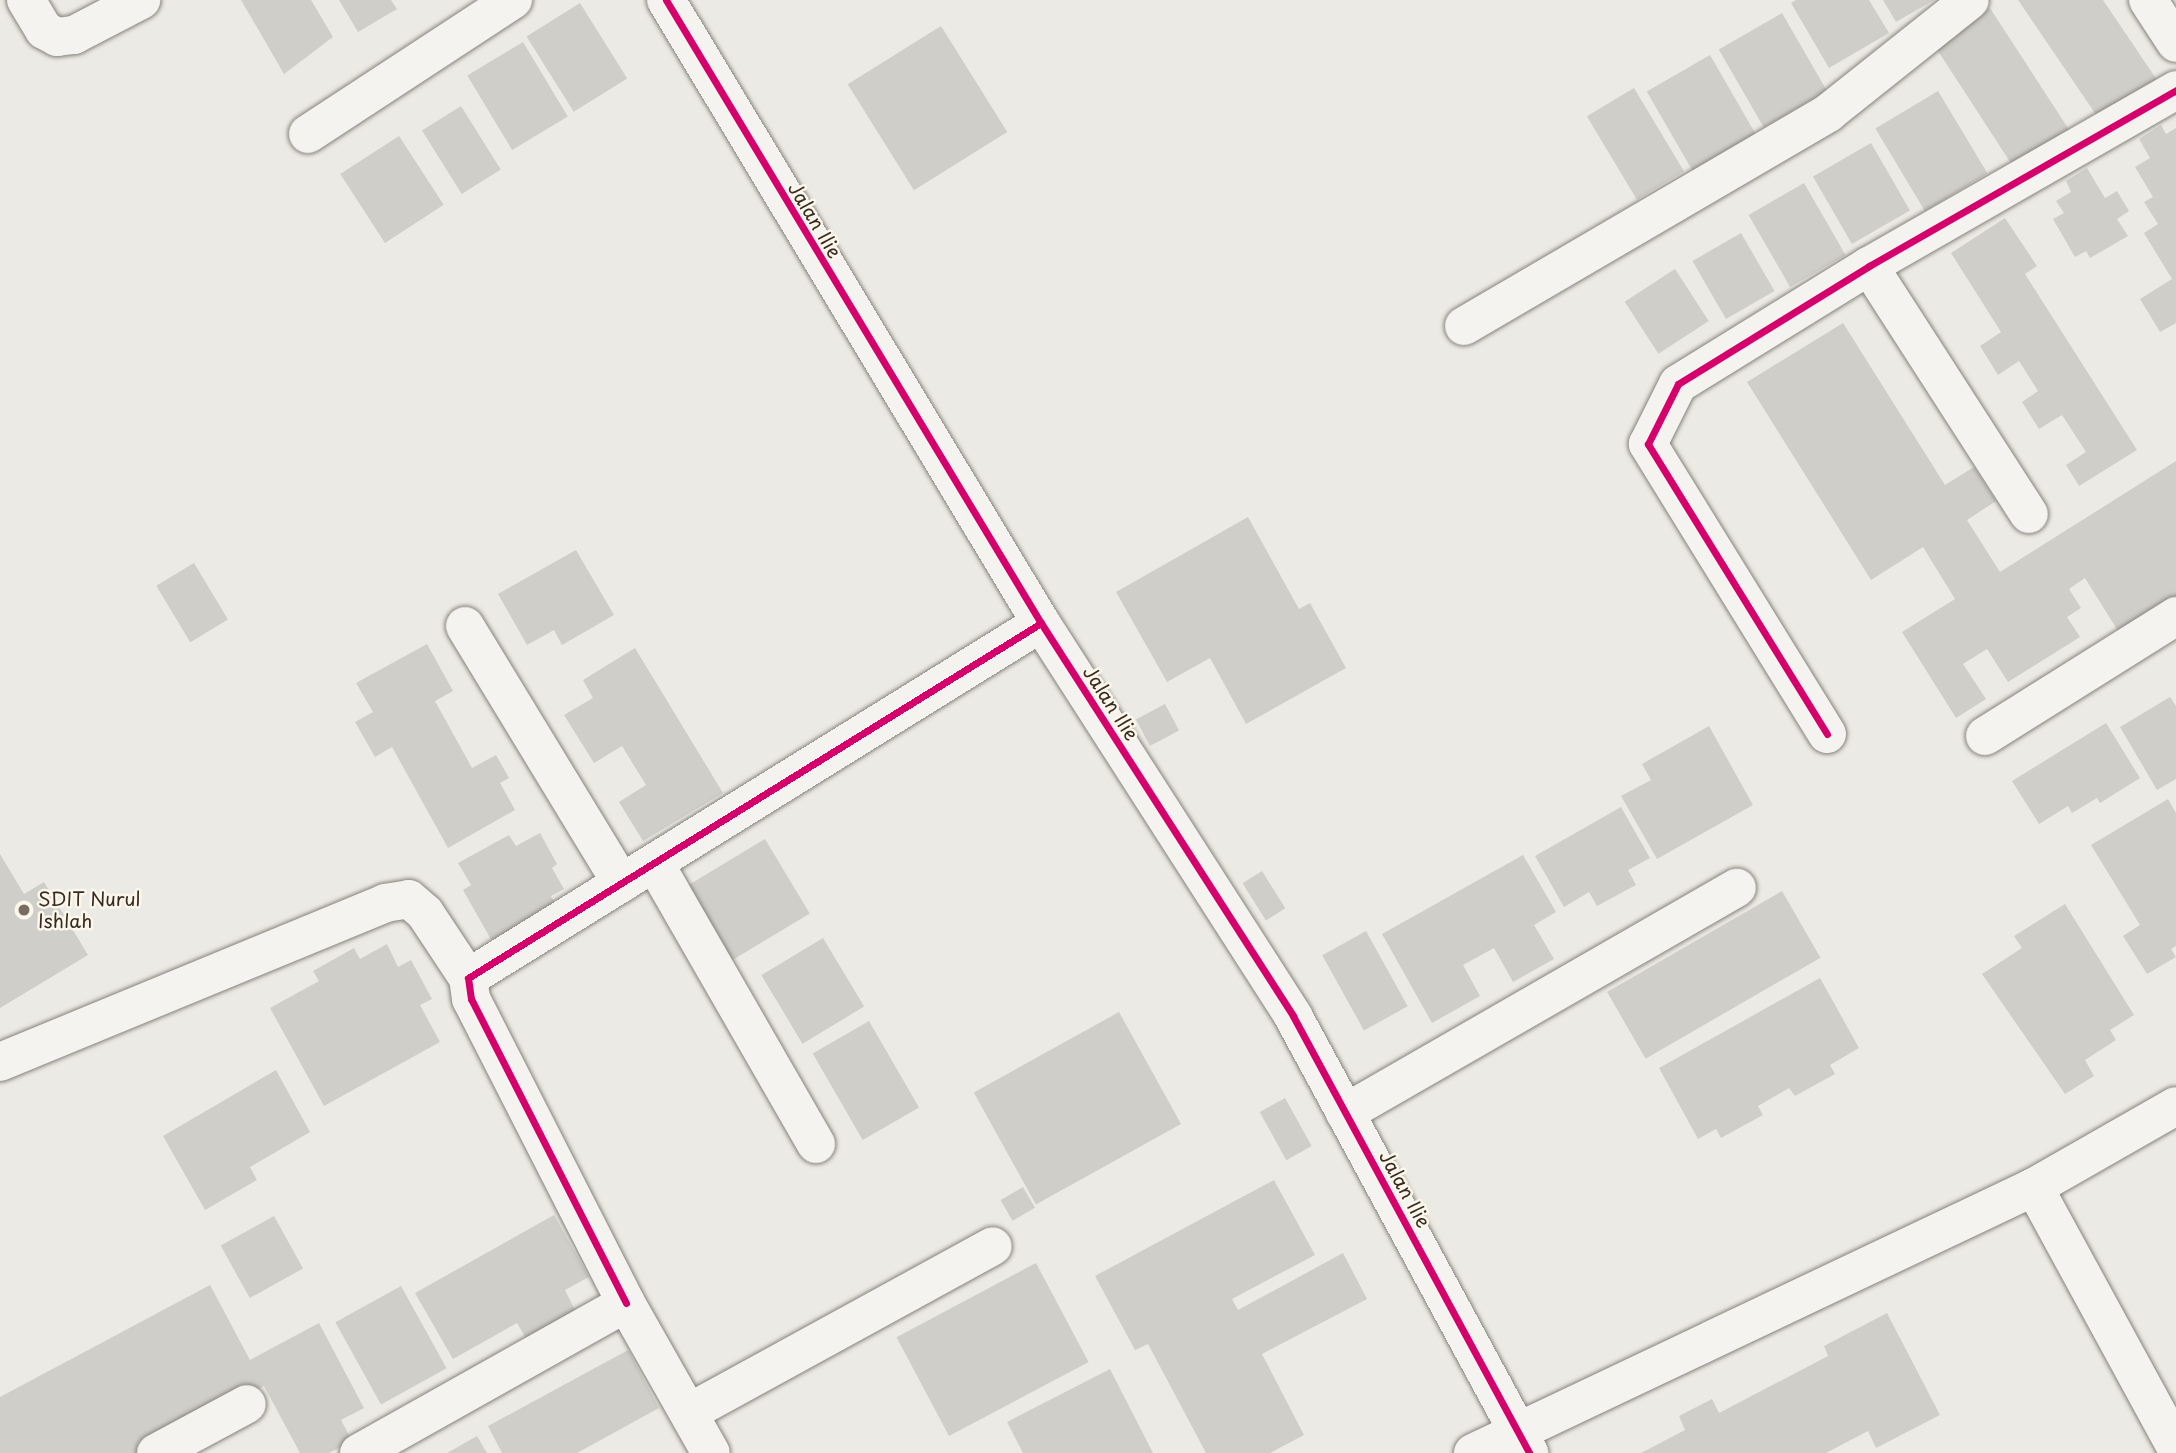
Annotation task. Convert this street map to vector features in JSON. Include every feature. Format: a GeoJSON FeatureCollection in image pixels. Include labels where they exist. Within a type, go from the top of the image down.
{"type":"FeatureCollection","features":[{"type":"Feature","properties":{"kind":"street"},"geometry":{"type":"LineString","coordinates":[[26,0],[44,30],[57,37],[74,35],[141,0]]}},
{"type":"Feature","properties":{"kind":"street"},"geometry":{"type":"LineString","coordinates":[[308,134],[513,0]]}},
{"type":"Feature","properties":{"kind":"street","name":"Jalan Ilie"},"geometry":{"type":"LineString","coordinates":[[666,0],[1041,624],[1293,1016],[1524,1442]]}},
{"type":"Feature","properties":{"kind":"street"},"geometry":{"type":"LineString","coordinates":[[1464,326],[1828,113],[1970,0]]}},
{"type":"Feature","properties":{"kind":"street"},"geometry":{"type":"LineString","coordinates":[[2148,0],[2176,43]]}},
{"type":"Feature","properties":{"kind":"street"},"geometry":{"type":"LineString","coordinates":[[1827,734],[1648,443],[1678,384],[1869,266],[2176,90]]}},
{"type":"Feature","properties":{"kind":"street"},"geometry":{"type":"LineString","coordinates":[[1869,266],[2029,514]]}},
{"type":"Feature","properties":{"kind":"street"},"geometry":{"type":"LineString","coordinates":[[1985,736],[2176,616]]}},
{"type":"Feature","properties":{"kind":"street"},"geometry":{"type":"LineString","coordinates":[[468,978],[1041,624]]}},
{"type":"Feature","properties":{"kind":"street"},"geometry":{"type":"LineString","coordinates":[[464,626],[621,883]]}},
{"type":"Feature","properties":{"kind":"street"},"geometry":{"type":"LineString","coordinates":[[655,864],[816,1144]]}},
{"type":"Feature","properties":{"kind":"street"},"geometry":{"type":"LineString","coordinates":[[1345,1113],[1737,888]]}},
{"type":"Feature","properties":{"kind":"street"},"geometry":{"type":"LineString","coordinates":[[0,1062],[385,903],[409,899],[425,913],[468,978],[471,999],[626,1303],[690,1412],[710,1453]]}},
{"type":"Feature","properties":{"kind":"street"},"geometry":{"type":"LineString","coordinates":[[1473,1453],[1524,1442],[2034,1187],[2176,1106]]}},
{"type":"Feature","properties":{"kind":"street"},"geometry":{"type":"LineString","coordinates":[[2034,1187],[2176,1447]]}},
{"type":"Feature","properties":{"kind":"street"},"geometry":{"type":"LineString","coordinates":[[690,1412],[993,1247]]}},
{"type":"Feature","properties":{"kind":"street"},"geometry":{"type":"LineString","coordinates":[[359,1453],[626,1303]]}},
{"type":"Feature","properties":{"kind":"street"},"geometry":{"type":"LineString","coordinates":[[156,1453],[247,1404]]}},
{"type":"Feature","properties":{"kind":"building"},"geometry":{"type":"Polygon","coordinates":[[[241,0],[311,0],[333,37],[284,74],[241,0]]]}},
{"type":"Feature","properties":{"kind":"building"},"geometry":{"type":"Polygon","coordinates":[[[339,0],[391,0],[397,9],[358,32],[339,0]]]}},
{"type":"Feature","properties":{"kind":"building"},"geometry":{"type":"Polygon","coordinates":[[[1796,0],[1869,0],[1889,33],[1829,68],[1791,3],[1796,0]]]}},
{"type":"Feature","properties":{"kind":"building"},"geometry":{"type":"Polygon","coordinates":[[[1883,0],[1934,0],[1896,22],[1883,0]]]}},
{"type":"Feature","properties":{"kind":"building"},"geometry":{"type":"Polygon","coordinates":[[[2018,0],[2103,0],[2157,80],[2099,119],[2018,0]]]}},
{"type":"Feature","properties":{"kind":"building"},"geometry":{"type":"Polygon","coordinates":[[[580,3],[627,78],[574,112],[527,36],[580,3]]]}},
{"type":"Feature","properties":{"kind":"building"},"geometry":{"type":"Polygon","coordinates":[[[1990,8],[2073,136],[2017,173],[1934,44],[1990,8]]]}},
{"type":"Feature","properties":{"kind":"building"},"geometry":{"type":"Polygon","coordinates":[[[1782,13],[1827,91],[1764,127],[1719,50],[1782,13]]]}},
{"type":"Feature","properties":{"kind":"building"},"geometry":{"type":"Polygon","coordinates":[[[941,26],[1007,132],[914,190],[848,84],[941,26]]]}},
{"type":"Feature","properties":{"kind":"building"},"geometry":{"type":"Polygon","coordinates":[[[523,42],[568,117],[512,150],[467,75],[523,42]]]}},
{"type":"Feature","properties":{"kind":"building"},"geometry":{"type":"Polygon","coordinates":[[[1710,55],[1758,137],[1694,174],[1647,92],[1710,55]]]}},
{"type":"Feature","properties":{"kind":"building"},"geometry":{"type":"Polygon","coordinates":[[[1634,88],[1684,171],[1637,199],[1587,116],[1634,88]]]}},
{"type":"Feature","properties":{"kind":"building"},"geometry":{"type":"Polygon","coordinates":[[[1938,91],[1987,173],[1925,211],[1875,129],[1938,91]]]}},
{"type":"Feature","properties":{"kind":"building"},"geometry":{"type":"Polygon","coordinates":[[[461,106],[501,170],[462,194],[422,130],[461,106]]]}},
{"type":"Feature","properties":{"kind":"building"},"geometry":{"type":"Polygon","coordinates":[[[2161,125],[2166,134],[2176,128],[2176,323],[2160,332],[2140,299],[2172,279],[2144,233],[2158,224],[2144,202],[2153,197],[2135,167],[2150,158],[2139,139],[2161,125]]]}},
{"type":"Feature","properties":{"kind":"building"},"geometry":{"type":"Polygon","coordinates":[[[399,136],[444,205],[385,243],[340,174],[399,136]]]}},
{"type":"Feature","properties":{"kind":"building"},"geometry":{"type":"Polygon","coordinates":[[[1871,143],[1910,211],[1852,244],[1813,176],[1871,143]]]}},
{"type":"Feature","properties":{"kind":"building"},"geometry":{"type":"Polygon","coordinates":[[[2087,168],[2105,198],[2117,191],[2129,211],[2117,219],[2128,236],[2090,258],[2086,251],[2075,257],[2053,219],[2064,213],[2056,201],[2071,192],[2066,181],[2087,168]]]}},
{"type":"Feature","properties":{"kind":"building"},"geometry":{"type":"Polygon","coordinates":[[[1804,183],[1846,255],[1790,287],[1749,215],[1804,183]]]}},
{"type":"Feature","properties":{"kind":"building"},"geometry":{"type":"Polygon","coordinates":[[[2005,218],[2037,266],[2025,274],[2137,450],[2079,486],[2066,465],[2086,452],[2062,415],[2039,429],[2022,402],[2038,391],[2019,361],[1998,375],[1980,346],[2001,332],[1951,253],[2005,218]]]}},
{"type":"Feature","properties":{"kind":"building"},"geometry":{"type":"Polygon","coordinates":[[[1741,233],[1774,291],[1726,319],[1693,261],[1741,233]]]}},
{"type":"Feature","properties":{"kind":"building"},"geometry":{"type":"Polygon","coordinates":[[[1675,269],[1709,321],[1658,354],[1625,302],[1675,269]]]}},
{"type":"Feature","properties":{"kind":"building"},"geometry":{"type":"Polygon","coordinates":[[[1843,323],[1945,485],[1974,467],[1996,501],[1967,520],[2000,572],[2176,461],[2176,606],[2123,639],[2085,578],[2069,589],[2081,608],[2067,617],[2080,637],[2008,682],[1987,649],[1963,664],[1986,699],[1956,718],[1902,632],[1955,599],[1923,547],[1871,580],[1747,382],[1843,323]]]}},
{"type":"Feature","properties":{"kind":"building"},"geometry":{"type":"Polygon","coordinates":[[[1248,517],[1299,609],[1310,603],[1346,668],[1246,724],[1210,658],[1167,682],[1116,592],[1248,517]]]}},
{"type":"Feature","properties":{"kind":"building"},"geometry":{"type":"Polygon","coordinates":[[[576,550],[614,615],[562,645],[554,630],[527,645],[498,594],[576,550]]]}},
{"type":"Feature","properties":{"kind":"building"},"geometry":{"type":"Polygon","coordinates":[[[194,563],[228,620],[190,642],[156,586],[194,563]]]}},
{"type":"Feature","properties":{"kind":"building"},"geometry":{"type":"Polygon","coordinates":[[[427,644],[453,691],[435,701],[472,768],[496,755],[509,778],[500,783],[515,810],[448,848],[392,747],[375,757],[355,722],[373,712],[356,683],[427,644]]]}},
{"type":"Feature","properties":{"kind":"building"},"geometry":{"type":"Polygon","coordinates":[[[635,648],[723,793],[643,841],[619,802],[646,785],[622,746],[594,763],[564,715],[593,698],[583,680],[635,648]]]}},
{"type":"Feature","properties":{"kind":"building"},"geometry":{"type":"Polygon","coordinates":[[[2170,697],[2176,706],[2176,779],[2157,790],[2120,727],[2170,697]]]}},
{"type":"Feature","properties":{"kind":"building"},"geometry":{"type":"Polygon","coordinates":[[[1165,704],[1179,730],[1150,746],[1136,719],[1165,704]]]}},
{"type":"Feature","properties":{"kind":"building"},"geometry":{"type":"Polygon","coordinates":[[[2106,723],[2140,778],[2100,803],[2097,798],[2072,813],[2068,806],[2039,824],[2012,781],[2106,723]]]}},
{"type":"Feature","properties":{"kind":"building"},"geometry":{"type":"Polygon","coordinates":[[[1709,726],[1753,805],[1657,859],[1621,796],[1651,780],[1642,764],[1709,726]]]}},
{"type":"Feature","properties":{"kind":"building"},"geometry":{"type":"Polygon","coordinates":[[[2168,799],[2176,813],[2176,946],[2171,949],[2176,957],[2147,974],[2123,936],[2140,925],[2091,845],[2168,799]]]}},
{"type":"Feature","properties":{"kind":"building"},"geometry":{"type":"Polygon","coordinates":[[[1621,807],[1650,858],[1628,870],[1636,885],[1597,906],[1589,892],[1564,907],[1535,856],[1621,807]]]}},
{"type":"Feature","properties":{"kind":"building"},"geometry":{"type":"Polygon","coordinates":[[[540,833],[557,864],[552,868],[564,889],[551,896],[561,914],[497,950],[463,890],[471,885],[458,863],[509,835],[516,846],[540,833]]]}},
{"type":"Feature","properties":{"kind":"building"},"geometry":{"type":"Polygon","coordinates":[[[765,839],[810,914],[731,961],[686,886],[765,839]]]}},
{"type":"Feature","properties":{"kind":"building","name":"SDIT Nurul Ishlah"},"geometry":{"type":"Polygon","coordinates":[[[0,854],[24,894],[44,882],[88,955],[0,1008],[0,854]]]}},
{"type":"Feature","properties":{"kind":"building"},"geometry":{"type":"Polygon","coordinates":[[[1523,855],[1556,912],[1534,925],[1554,959],[1513,982],[1494,948],[1463,965],[1480,996],[1432,1023],[1382,934],[1523,855]]]}},
{"type":"Feature","properties":{"kind":"building"},"geometry":{"type":"Polygon","coordinates":[[[1262,871],[1285,908],[1266,921],[1242,883],[1262,871]]]}},
{"type":"Feature","properties":{"kind":"building"},"geometry":{"type":"Polygon","coordinates":[[[1782,891],[1820,958],[1646,1059],[1607,992],[1782,891]]]}},
{"type":"Feature","properties":{"kind":"building"},"geometry":{"type":"Polygon","coordinates":[[[2065,904],[2134,1015],[2110,1030],[2116,1040],[2085,1060],[2094,1076],[2065,1094],[1982,974],[2022,948],[2014,936],[2065,904]]]}},
{"type":"Feature","properties":{"kind":"building"},"geometry":{"type":"Polygon","coordinates":[[[1366,931],[1408,1006],[1364,1030],[1322,955],[1366,931]]]}},
{"type":"Feature","properties":{"kind":"building"},"geometry":{"type":"Polygon","coordinates":[[[823,938],[864,1007],[802,1044],[761,975],[823,938]]]}},
{"type":"Feature","properties":{"kind":"building"},"geometry":{"type":"Polygon","coordinates":[[[387,944],[398,967],[411,960],[432,999],[420,1005],[440,1042],[324,1106],[270,1008],[319,981],[313,971],[354,948],[360,959],[387,944]]]}},
{"type":"Feature","properties":{"kind":"building"},"geometry":{"type":"Polygon","coordinates":[[[1820,978],[1859,1048],[1830,1065],[1835,1074],[1795,1096],[1789,1088],[1758,1106],[1763,1115],[1721,1138],[1716,1129],[1698,1139],[1659,1068],[1820,978]]]}},
{"type":"Feature","properties":{"kind":"building"},"geometry":{"type":"Polygon","coordinates":[[[1119,1012],[1181,1124],[1036,1204],[974,1092],[1119,1012]]]}},
{"type":"Feature","properties":{"kind":"building"},"geometry":{"type":"Polygon","coordinates":[[[869,1021],[919,1108],[863,1140],[813,1054],[869,1021]]]}},
{"type":"Feature","properties":{"kind":"building"},"geometry":{"type":"Polygon","coordinates":[[[276,1070],[310,1132],[250,1167],[257,1180],[205,1210],[163,1136],[276,1070]]]}},
{"type":"Feature","properties":{"kind":"building"},"geometry":{"type":"Polygon","coordinates":[[[1285,1098],[1312,1146],[1286,1160],[1260,1112],[1285,1098]]]}},
{"type":"Feature","properties":{"kind":"building"},"geometry":{"type":"Polygon","coordinates":[[[1274,1180],[1315,1255],[1232,1299],[1238,1310],[1343,1253],[1367,1299],[1262,1354],[1304,1435],[1270,1453],[1206,1453],[1148,1344],[1135,1350],[1095,1276],[1274,1180]]]}},
{"type":"Feature","properties":{"kind":"building"},"geometry":{"type":"Polygon","coordinates":[[[1023,1187],[1035,1208],[1012,1221],[1000,1200],[1023,1187]]]}},
{"type":"Feature","properties":{"kind":"building"},"geometry":{"type":"Polygon","coordinates":[[[554,1215],[589,1277],[565,1290],[576,1312],[527,1340],[517,1323],[453,1359],[415,1293],[554,1215]]]}},
{"type":"Feature","properties":{"kind":"building"},"geometry":{"type":"Polygon","coordinates":[[[274,1216],[303,1268],[250,1298],[221,1246],[274,1216]]]}},
{"type":"Feature","properties":{"kind":"building"},"geometry":{"type":"Polygon","coordinates":[[[1036,1263],[1089,1362],[949,1436],[896,1337],[1036,1263]]]}},
{"type":"Feature","properties":{"kind":"building"},"geometry":{"type":"Polygon","coordinates":[[[210,1285],[250,1360],[319,1323],[364,1408],[341,1420],[352,1441],[329,1453],[300,1453],[264,1386],[140,1453],[0,1453],[0,1397],[210,1285]]]}},
{"type":"Feature","properties":{"kind":"building"},"geometry":{"type":"Polygon","coordinates":[[[401,1286],[447,1368],[381,1405],[335,1322],[401,1286]]]}},
{"type":"Feature","properties":{"kind":"building"},"geometry":{"type":"Polygon","coordinates":[[[1887,1313],[1940,1415],[1876,1448],[1868,1431],[1826,1453],[1641,1453],[1685,1430],[1679,1416],[1712,1399],[1719,1413],[1828,1356],[1824,1346],[1887,1313]]]}},
{"type":"Feature","properties":{"kind":"building"},"geometry":{"type":"Polygon","coordinates":[[[628,1350],[659,1408],[577,1453],[502,1453],[488,1426],[628,1350]]]}},
{"type":"Feature","properties":{"kind":"building"},"geometry":{"type":"Polygon","coordinates":[[[1110,1369],[1153,1453],[1023,1453],[1007,1422],[1110,1369]]]}},
{"type":"Feature","properties":{"kind":"building"},"geometry":{"type":"Polygon","coordinates":[[[477,1436],[487,1453],[447,1453],[477,1436]]]}},
{"type":"Feature","properties":{"kind":"cycle path"},"geometry":{"type":"LineString","coordinates":[[666,0],[1041,623],[1293,1016],[1529,1453]]}},
{"type":"Feature","properties":{"kind":"cycle path"},"geometry":{"type":"LineString","coordinates":[[1827,734],[1648,444],[1678,384],[1869,266],[2176,90]]}},
{"type":"Feature","properties":{"kind":"cycle path"},"geometry":{"type":"LineString","coordinates":[[626,1303],[471,999],[468,978],[1041,623]]}},
{"type":"Feature","properties":{"kind":"place","name":"SDIT Nurul Ishlah"},"geometry":{"type":"Point","coordinates":[24,910]}}]}
